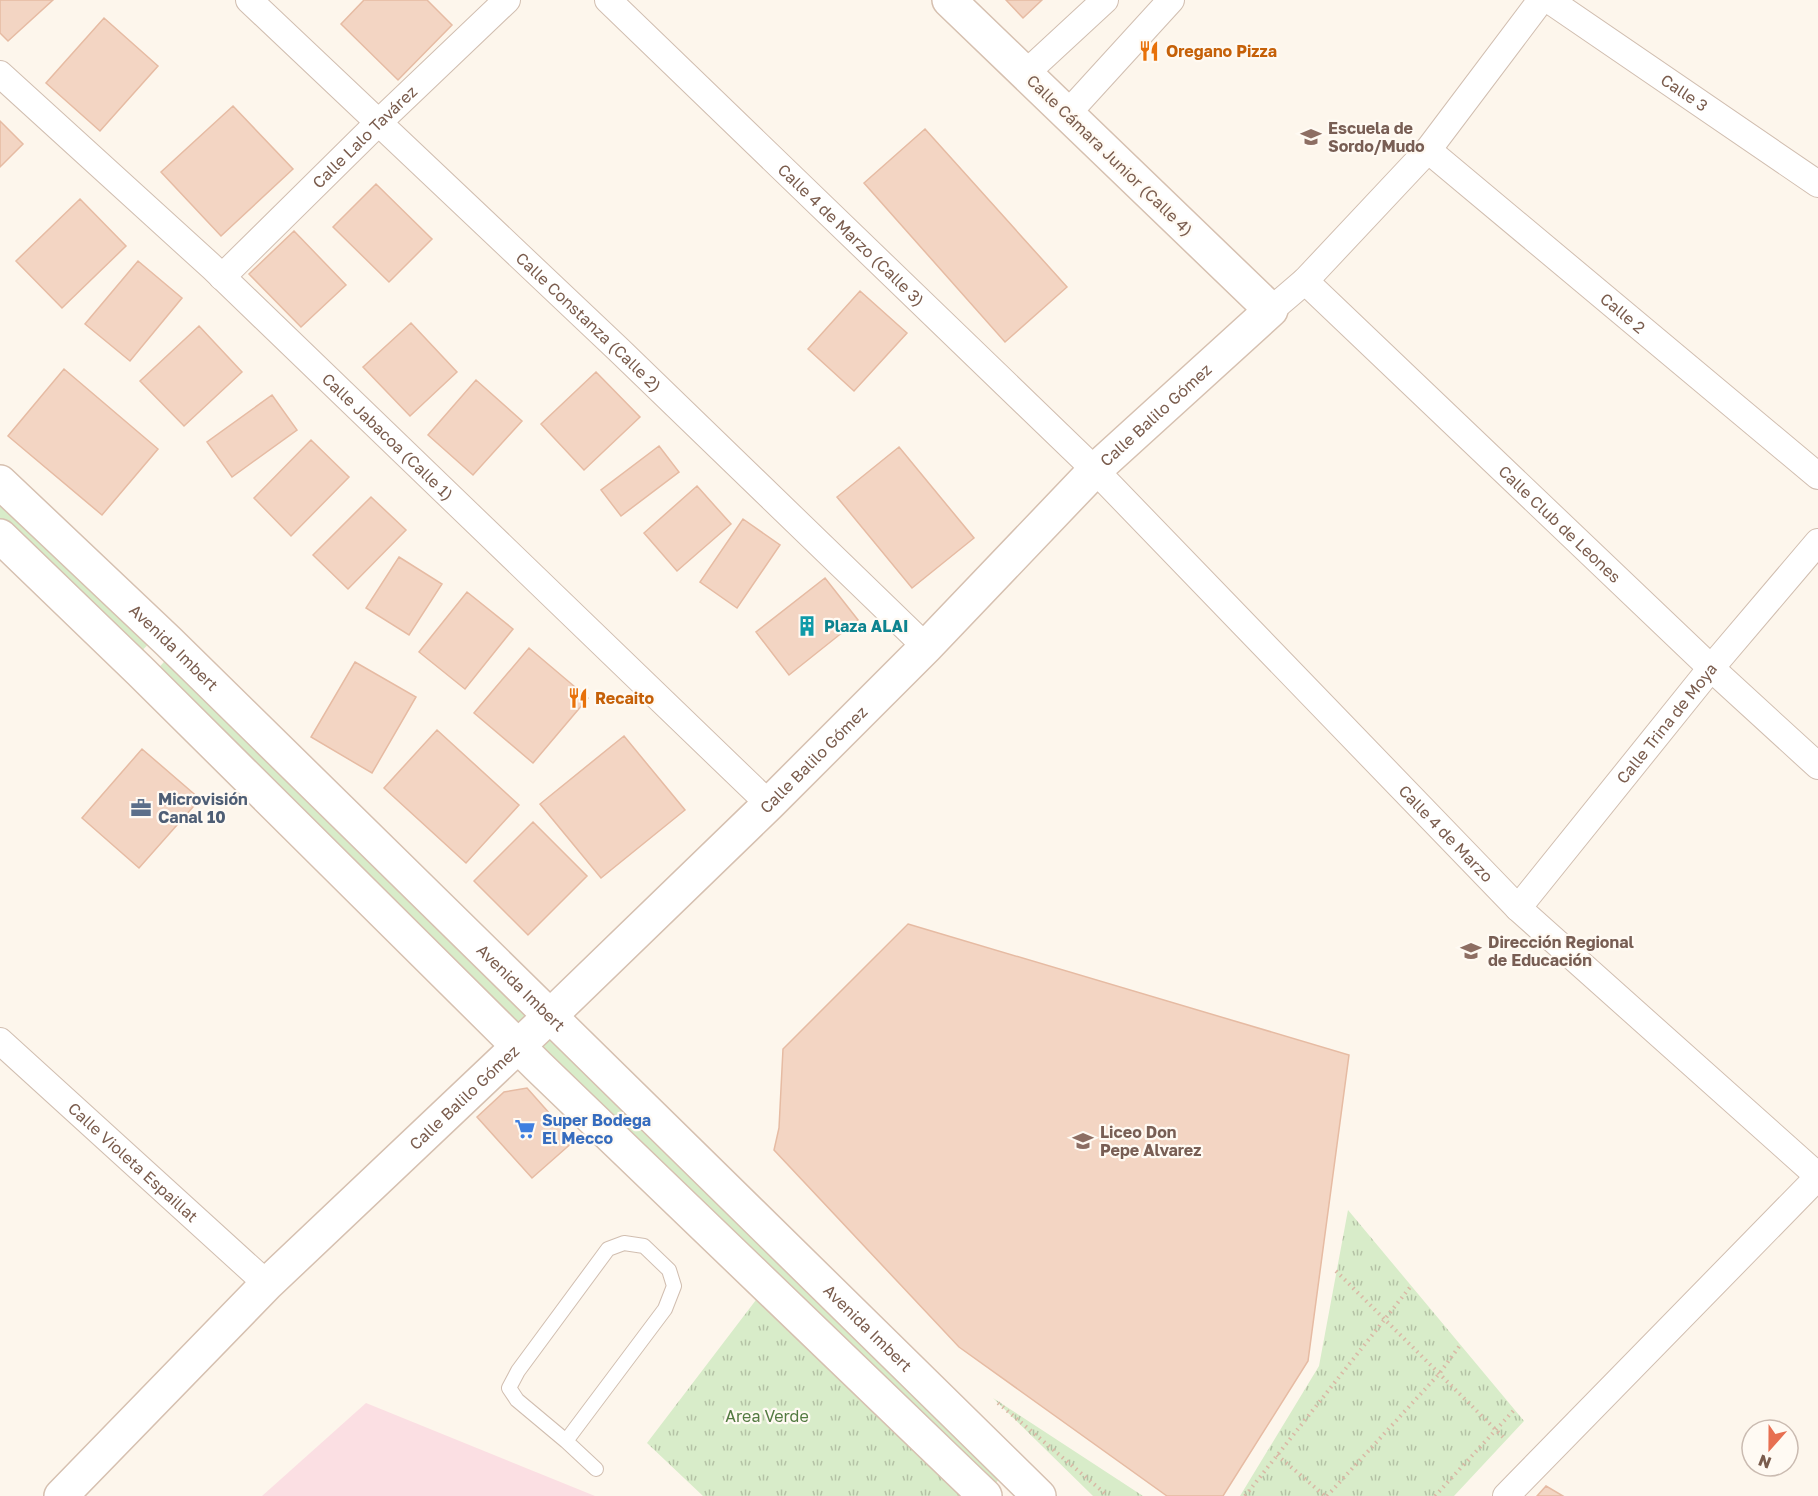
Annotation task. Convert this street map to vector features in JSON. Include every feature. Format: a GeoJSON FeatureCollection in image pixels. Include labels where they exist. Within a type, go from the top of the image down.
{"type":"FeatureCollection","features":[{"type":"Feature","properties":{"kind":"main road","name":"Calle Cámara Junior (Calle 4)"},"geometry":{"type":"LineString","coordinates":[[949,0],[1270,310]]}},
{"type":"Feature","properties":{"kind":"main road","name":"Calle Balilo Gómez"},"geometry":{"type":"LineString","coordinates":[[61,1496],[267,1284],[550,1016],[769,804],[926,647],[1095,470],[1270,310]]}},
{"type":"Feature","properties":{"kind":"main road","name":"Avenida Imbert"},"geometry":{"type":"LineString","coordinates":[[0,482],[168,641],[550,1016],[1017,1489]]}},
{"type":"Feature","properties":{"kind":"main road"},"geometry":{"type":"LineString","coordinates":[[0,536],[140,670],[518,1045],[985,1496]]}},
{"type":"Feature","properties":{"kind":"main road"},"geometry":{"type":"LineString","coordinates":[[140,670],[168,641]]}},
{"type":"Feature","properties":{"kind":"street","name":"Calle Constanza (Calle 2)"},"geometry":{"type":"LineString","coordinates":[[249,0],[619,350],[926,647]]}},
{"type":"Feature","properties":{"kind":"street","name":"Calle Lalo Tavárez"},"geometry":{"type":"LineString","coordinates":[[222,277],[507,0]]}},
{"type":"Feature","properties":{"kind":"street","name":"Calle 4 de Marzo (Calle 3)"},"geometry":{"type":"LineString","coordinates":[[608,0],[1095,470]]}},
{"type":"Feature","properties":{"kind":"street"},"geometry":{"type":"LineString","coordinates":[[1026,73],[1105,0]]}},
{"type":"Feature","properties":{"kind":"street"},"geometry":{"type":"LineString","coordinates":[[1067,114],[1171,0]]}},
{"type":"Feature","properties":{"kind":"street","name":"Calle Balilo Gómez"},"geometry":{"type":"LineString","coordinates":[[1270,310],[1305,281],[1428,150],[1541,0]]}},
{"type":"Feature","properties":{"kind":"street","name":"Calle 3"},"geometry":{"type":"LineString","coordinates":[[1549,0],[1818,184]]}},
{"type":"Feature","properties":{"kind":"street","name":"Calle Jabacoa (Calle 1)"},"geometry":{"type":"LineString","coordinates":[[0,74],[222,277],[769,804]]}},
{"type":"Feature","properties":{"kind":"street","name":"Calle 2"},"geometry":{"type":"LineString","coordinates":[[1428,150],[1818,476]]}},
{"type":"Feature","properties":{"kind":"street","name":"Calle Club de Leones"},"geometry":{"type":"LineString","coordinates":[[1305,281],[1711,668],[1818,766]]}},
{"type":"Feature","properties":{"kind":"street","name":"Calle 4 de Marzo"},"geometry":{"type":"LineString","coordinates":[[1095,470],[1518,908],[1818,1176]]}},
{"type":"Feature","properties":{"kind":"street","name":"Calle Trina de Moya"},"geometry":{"type":"LineString","coordinates":[[1518,908],[1711,668],[1818,542]]}},
{"type":"Feature","properties":{"kind":"street","name":"Calle Violeta Espaillat"},"geometry":{"type":"LineString","coordinates":[[0,1041],[267,1284]]}},
{"type":"Feature","properties":{"kind":"street"},"geometry":{"type":"LineString","coordinates":[[1506,1496],[1818,1176]]}},
{"type":"Feature","properties":{"kind":"lane"},"geometry":{"type":"LineString","coordinates":[[566,1442],[665,1309],[674,1286],[669,1270],[644,1246],[624,1243],[608,1249],[518,1371],[509,1388],[517,1400],[596,1469]]}},
{"type":"Feature","properties":{"kind":"path"},"geometry":{"type":"LineString","coordinates":[[1336,1270],[1506,1440]]}},
{"type":"Feature","properties":{"kind":"path"},"geometry":{"type":"LineString","coordinates":[[1245,1496],[1411,1286]]}},
{"type":"Feature","properties":{"kind":"path"},"geometry":{"type":"LineString","coordinates":[[1277,1455],[1326,1496],[1439,1374],[1461,1344]]}},
{"type":"Feature","properties":{"kind":"path"},"geometry":{"type":"LineString","coordinates":[[998,1403],[1108,1496]]}},
{"type":"Feature","properties":{"kind":"path"},"geometry":{"type":"LineString","coordinates":[[1435,1496],[1515,1409]]}},
{"type":"Feature","properties":{"kind":"shaded area"},"geometry":{"type":"Polygon","coordinates":[[[366,1403],[595,1496],[262,1496],[366,1403]]]}},
{"type":"Feature","properties":{"kind":"green space"},"geometry":{"type":"Polygon","coordinates":[[[0,490],[155,637],[138,655],[0,522],[0,490]]]}},
{"type":"Feature","properties":{"kind":"green space"},"geometry":{"type":"Polygon","coordinates":[[[171,654],[533,1008],[516,1026],[155,672],[171,654]]]}},
{"type":"Feature","properties":{"kind":"green space"},"geometry":{"type":"Polygon","coordinates":[[[554,1032],[1006,1471],[989,1491],[535,1048],[554,1032]]]}},
{"type":"Feature","properties":{"kind":"green space"},"geometry":{"type":"Polygon","coordinates":[[[1348,1210],[1524,1421],[1454,1496],[1240,1496],[1319,1366],[1348,1210]]]}},
{"type":"Feature","properties":{"kind":"green space","name":"Area Verde"},"geometry":{"type":"Polygon","coordinates":[[[759,1296],[962,1496],[703,1496],[647,1443],[759,1296]]]}},
{"type":"Feature","properties":{"kind":"green space"},"geometry":{"type":"Polygon","coordinates":[[[993,1398],[1143,1496],[1093,1496],[993,1398]]]}},
{"type":"Feature","properties":{"kind":"building"},"geometry":{"type":"Polygon","coordinates":[[[0,0],[53,0],[8,41],[0,33],[0,0]]]}},
{"type":"Feature","properties":{"kind":"building"},"geometry":{"type":"Polygon","coordinates":[[[364,0],[427,0],[452,25],[398,80],[341,24],[364,0]]]}},
{"type":"Feature","properties":{"kind":"building"},"geometry":{"type":"Polygon","coordinates":[[[1006,0],[1042,0],[1023,18],[1006,0]]]}},
{"type":"Feature","properties":{"kind":"building"},"geometry":{"type":"Polygon","coordinates":[[[104,18],[158,66],[100,131],[46,83],[104,18]]]}},
{"type":"Feature","properties":{"kind":"building"},"geometry":{"type":"Polygon","coordinates":[[[233,106],[293,169],[221,236],[161,172],[233,106]]]}},
{"type":"Feature","properties":{"kind":"building"},"geometry":{"type":"Polygon","coordinates":[[[0,121],[23,144],[0,167],[0,121]]]}},
{"type":"Feature","properties":{"kind":"building"},"geometry":{"type":"Polygon","coordinates":[[[925,129],[1067,287],[1005,342],[864,183],[925,129]]]}},
{"type":"Feature","properties":{"kind":"building"},"geometry":{"type":"Polygon","coordinates":[[[376,184],[432,239],[389,282],[333,227],[376,184]]]}},
{"type":"Feature","properties":{"kind":"building"},"geometry":{"type":"Polygon","coordinates":[[[80,199],[126,246],[62,308],[16,261],[80,199]]]}},
{"type":"Feature","properties":{"kind":"building"},"geometry":{"type":"Polygon","coordinates":[[[294,231],[346,285],[301,327],[249,274],[294,231]]]}},
{"type":"Feature","properties":{"kind":"building"},"geometry":{"type":"Polygon","coordinates":[[[138,261],[182,298],[130,361],[85,324],[138,261]]]}},
{"type":"Feature","properties":{"kind":"building"},"geometry":{"type":"Polygon","coordinates":[[[860,291],[907,333],[854,391],[808,349],[860,291]]]}},
{"type":"Feature","properties":{"kind":"building"},"geometry":{"type":"Polygon","coordinates":[[[411,323],[457,372],[410,416],[363,367],[411,323]]]}},
{"type":"Feature","properties":{"kind":"building"},"geometry":{"type":"Polygon","coordinates":[[[199,326],[242,372],[184,426],[140,381],[199,326]]]}},
{"type":"Feature","properties":{"kind":"building"},"geometry":{"type":"Polygon","coordinates":[[[64,369],[158,449],[102,515],[8,436],[64,369]]]}},
{"type":"Feature","properties":{"kind":"building"},"geometry":{"type":"Polygon","coordinates":[[[596,372],[640,417],[584,470],[541,424],[596,372]]]}},
{"type":"Feature","properties":{"kind":"building"},"geometry":{"type":"Polygon","coordinates":[[[476,380],[522,421],[473,475],[428,435],[476,380]]]}},
{"type":"Feature","properties":{"kind":"building"},"geometry":{"type":"Polygon","coordinates":[[[272,395],[297,430],[232,477],[207,442],[272,395]]]}},
{"type":"Feature","properties":{"kind":"building"},"geometry":{"type":"Polygon","coordinates":[[[311,440],[349,477],[291,536],[254,498],[311,440]]]}},
{"type":"Feature","properties":{"kind":"building"},"geometry":{"type":"Polygon","coordinates":[[[659,446],[679,472],[621,516],[601,490],[659,446]]]}},
{"type":"Feature","properties":{"kind":"building"},"geometry":{"type":"Polygon","coordinates":[[[899,447],[974,538],[912,588],[837,497],[899,447]]]}},
{"type":"Feature","properties":{"kind":"building"},"geometry":{"type":"Polygon","coordinates":[[[697,486],[731,524],[677,571],[644,533],[697,486]]]}},
{"type":"Feature","properties":{"kind":"building"},"geometry":{"type":"Polygon","coordinates":[[[371,497],[406,530],[348,589],[313,555],[371,497]]]}},
{"type":"Feature","properties":{"kind":"building"},"geometry":{"type":"Polygon","coordinates":[[[743,519],[780,545],[737,608],[700,582],[743,519]]]}},
{"type":"Feature","properties":{"kind":"building"},"geometry":{"type":"Polygon","coordinates":[[[399,557],[442,584],[409,635],[366,608],[399,557]]]}},
{"type":"Feature","properties":{"kind":"building","name":"Plaza ALAI"},"geometry":{"type":"Polygon","coordinates":[[[825,578],[858,620],[789,675],[756,632],[825,578]]]}},
{"type":"Feature","properties":{"kind":"building"},"geometry":{"type":"Polygon","coordinates":[[[467,592],[513,629],[465,689],[419,652],[467,592]]]}},
{"type":"Feature","properties":{"kind":"building"},"geometry":{"type":"Polygon","coordinates":[[[529,648],[588,698],[533,763],[474,713],[529,648]]]}},
{"type":"Feature","properties":{"kind":"building"},"geometry":{"type":"Polygon","coordinates":[[[355,662],[416,697],[372,773],[311,737],[355,662]]]}},
{"type":"Feature","properties":{"kind":"building"},"geometry":{"type":"Polygon","coordinates":[[[437,730],[519,805],[466,863],[384,788],[437,730]]]}},
{"type":"Feature","properties":{"kind":"building"},"geometry":{"type":"Polygon","coordinates":[[[624,736],[685,810],[601,878],[540,804],[624,736]]]}},
{"type":"Feature","properties":{"kind":"building","name":"Microvisión Canal 10"},"geometry":{"type":"Polygon","coordinates":[[[142,749],[200,799],[139,868],[82,818],[142,749]]]}},
{"type":"Feature","properties":{"kind":"building"},"geometry":{"type":"Polygon","coordinates":[[[533,822],[587,876],[528,935],[474,881],[533,822]]]}},
{"type":"Feature","properties":{"kind":"building"},"geometry":{"type":"Polygon","coordinates":[[[908,924],[1349,1055],[1308,1361],[1223,1496],[1167,1496],[959,1347],[774,1150],[779,1128],[783,1049],[908,924]]]}},
{"type":"Feature","properties":{"kind":"building","name":"Super Bodega El Mecco"},"geometry":{"type":"Polygon","coordinates":[[[527,1088],[574,1141],[532,1178],[477,1117],[504,1092],[527,1088]]]}},
{"type":"Feature","properties":{"kind":"building"},"geometry":{"type":"Polygon","coordinates":[[[1546,1486],[1563,1496],[1537,1496],[1546,1486]]]}},
{"type":"Feature","properties":{"kind":"place","name":"Oregano Pizza"},"geometry":{"type":"Point","coordinates":[1149,51]}},
{"type":"Feature","properties":{"kind":"place","name":"Escuela de Sordo/Mudo"},"geometry":{"type":"Point","coordinates":[1311,137]}},
{"type":"Feature","properties":{"kind":"place","name":"Plaza ALAI"},"geometry":{"type":"Point","coordinates":[807,626]}},
{"type":"Feature","properties":{"kind":"place","name":"Recaito"},"geometry":{"type":"Point","coordinates":[578,698]}},
{"type":"Feature","properties":{"kind":"place","name":"Microvisión Canal 10"},"geometry":{"type":"Point","coordinates":[141,808]}},
{"type":"Feature","properties":{"kind":"place","name":"Dirección Regional de Educación"},"geometry":{"type":"Point","coordinates":[1471,951]}},
{"type":"Feature","properties":{"kind":"place","name":"Super Bodega El Mecco"},"geometry":{"type":"Point","coordinates":[525,1129]}},
{"type":"Feature","properties":{"kind":"place","name":"Liceo Don Pepe Alvarez"},"geometry":{"type":"Point","coordinates":[1083,1141]}}]}
